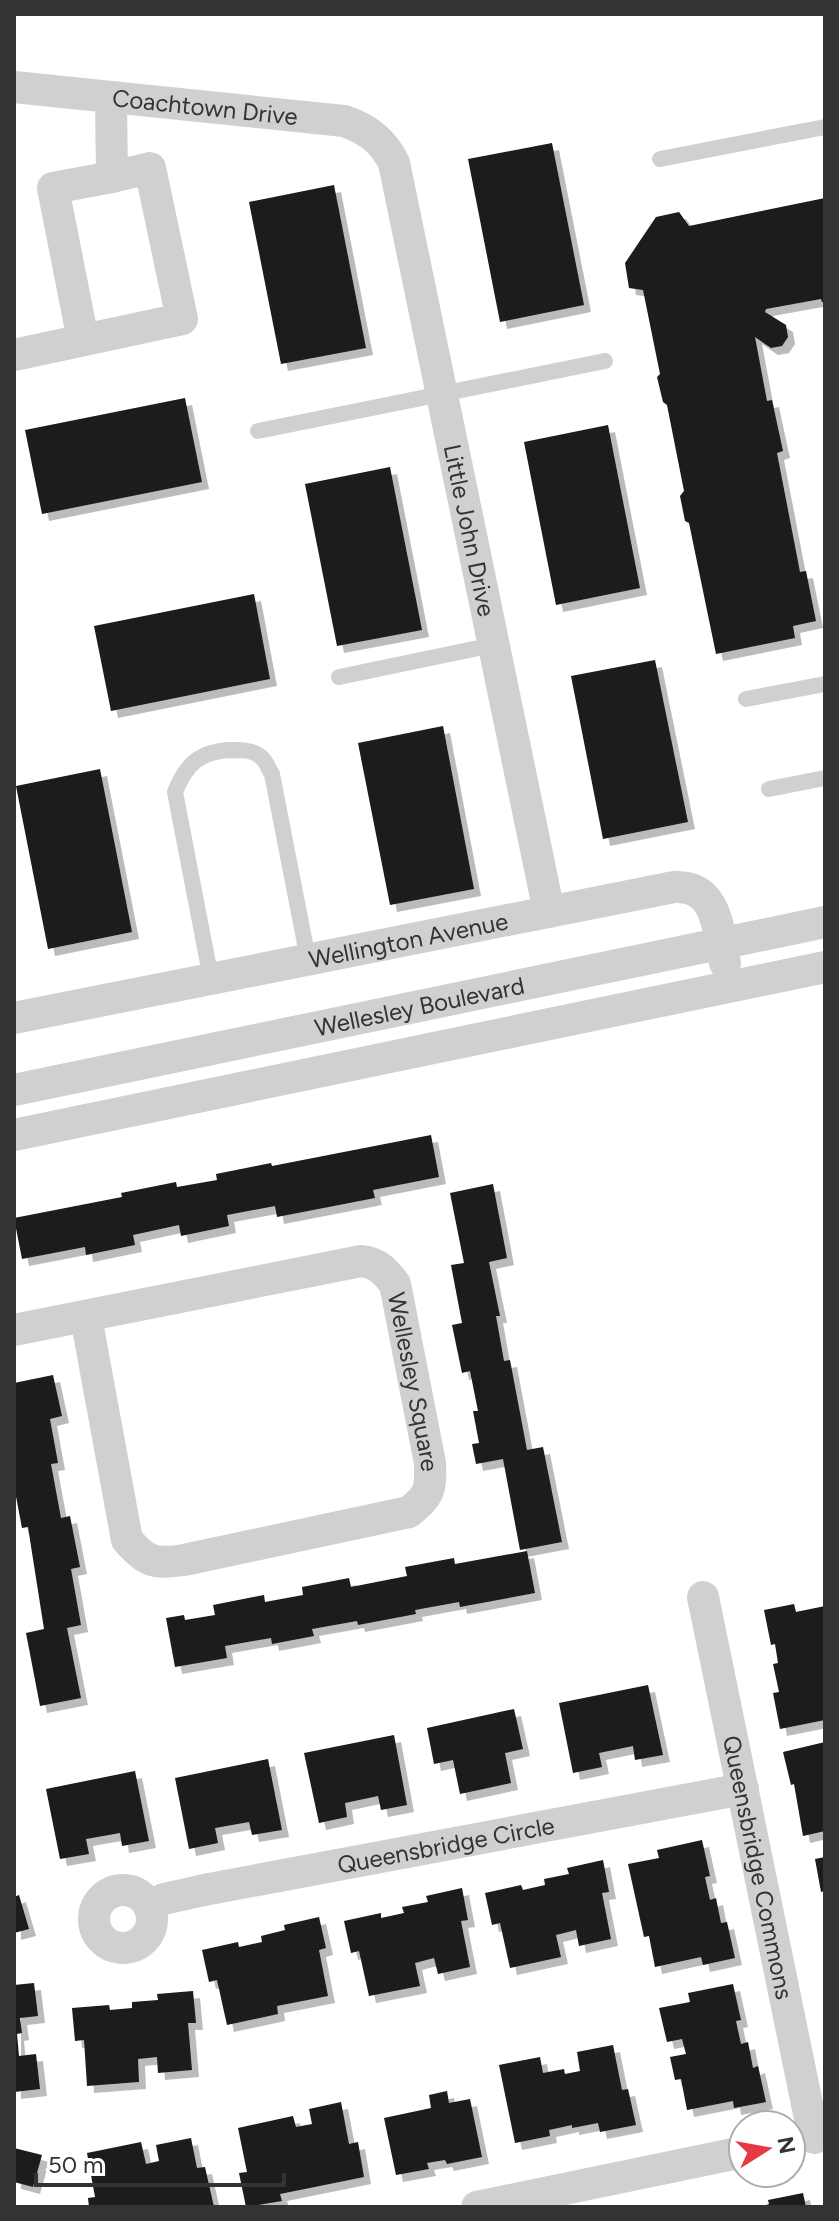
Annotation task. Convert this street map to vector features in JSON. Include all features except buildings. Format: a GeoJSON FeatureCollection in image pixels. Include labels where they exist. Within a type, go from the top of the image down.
{"type":"FeatureCollection","features":[{"type":"Feature","properties":{"kind":"street","name":"Coachtown Drive"},"geometry":{"type":"LineString","coordinates":[[14,87],[344,121],[368,131],[387,149]]}},
{"type":"Feature","properties":{"kind":"street"},"geometry":{"type":"LineString","coordinates":[[111,98],[112,177]]}},
{"type":"Feature","properties":{"kind":"street","name":"Little John Drive"},"geometry":{"type":"LineString","coordinates":[[387,149],[394,163],[549,912]]}},
{"type":"Feature","properties":{"kind":"street"},"geometry":{"type":"LineString","coordinates":[[14,355],[182,319],[150,168],[53,188],[83,340]]}},
{"type":"Feature","properties":{"kind":"street","name":"Wellington Avenue"},"geometry":{"type":"LineString","coordinates":[[14,1018],[688,886],[697,890],[710,905],[730,988]]}},
{"type":"Feature","properties":{"kind":"street","name":"Wellesley Boulevard"},"geometry":{"type":"LineString","coordinates":[[14,1090],[825,922]]}},
{"type":"Feature","properties":{"kind":"street","name":"Wellesley Boulevard"},"geometry":{"type":"LineString","coordinates":[[14,1135],[825,967]]}},
{"type":"Feature","properties":{"kind":"street","name":"Wellesley Square"},"geometry":{"type":"LineString","coordinates":[[361,1261],[372,1262],[385,1270],[395,1284],[430,1463],[431,1480],[426,1498],[409,1512],[157,1564],[141,1555],[127,1540],[86,1317],[361,1261]]}},
{"type":"Feature","properties":{"kind":"street"},"geometry":{"type":"LineString","coordinates":[[14,1330],[86,1317]]}},
{"type":"Feature","properties":{"kind":"street","name":"Queensbridge Commons"},"geometry":{"type":"LineString","coordinates":[[703,1597],[810,2138]]}},
{"type":"Feature","properties":{"kind":"street","name":"Queensbridge Circle"},"geometry":{"type":"LineString","coordinates":[[149,1907],[164,1899],[204,1890],[743,1789]]}},
{"type":"Feature","properties":{"kind":"street"},"geometry":{"type":"LineString","coordinates":[[477,2207],[727,2155]]}},
{"type":"Feature","properties":{"kind":"lane"},"geometry":{"type":"LineString","coordinates":[[660,159],[825,127]]}},
{"type":"Feature","properties":{"kind":"lane"},"geometry":{"type":"LineString","coordinates":[[258,431],[605,361]]}},
{"type":"Feature","properties":{"kind":"lane"},"geometry":{"type":"LineString","coordinates":[[339,677],[493,645]]}},
{"type":"Feature","properties":{"kind":"lane"},"geometry":{"type":"LineString","coordinates":[[746,699],[825,684]]}},
{"type":"Feature","properties":{"kind":"lane"},"geometry":{"type":"LineString","coordinates":[[211,979],[175,792],[182,774],[208,753],[246,750],[262,758],[272,774],[308,959]]}},
{"type":"Feature","properties":{"kind":"lane"},"geometry":{"type":"LineString","coordinates":[[769,789],[825,778]]}}]}
